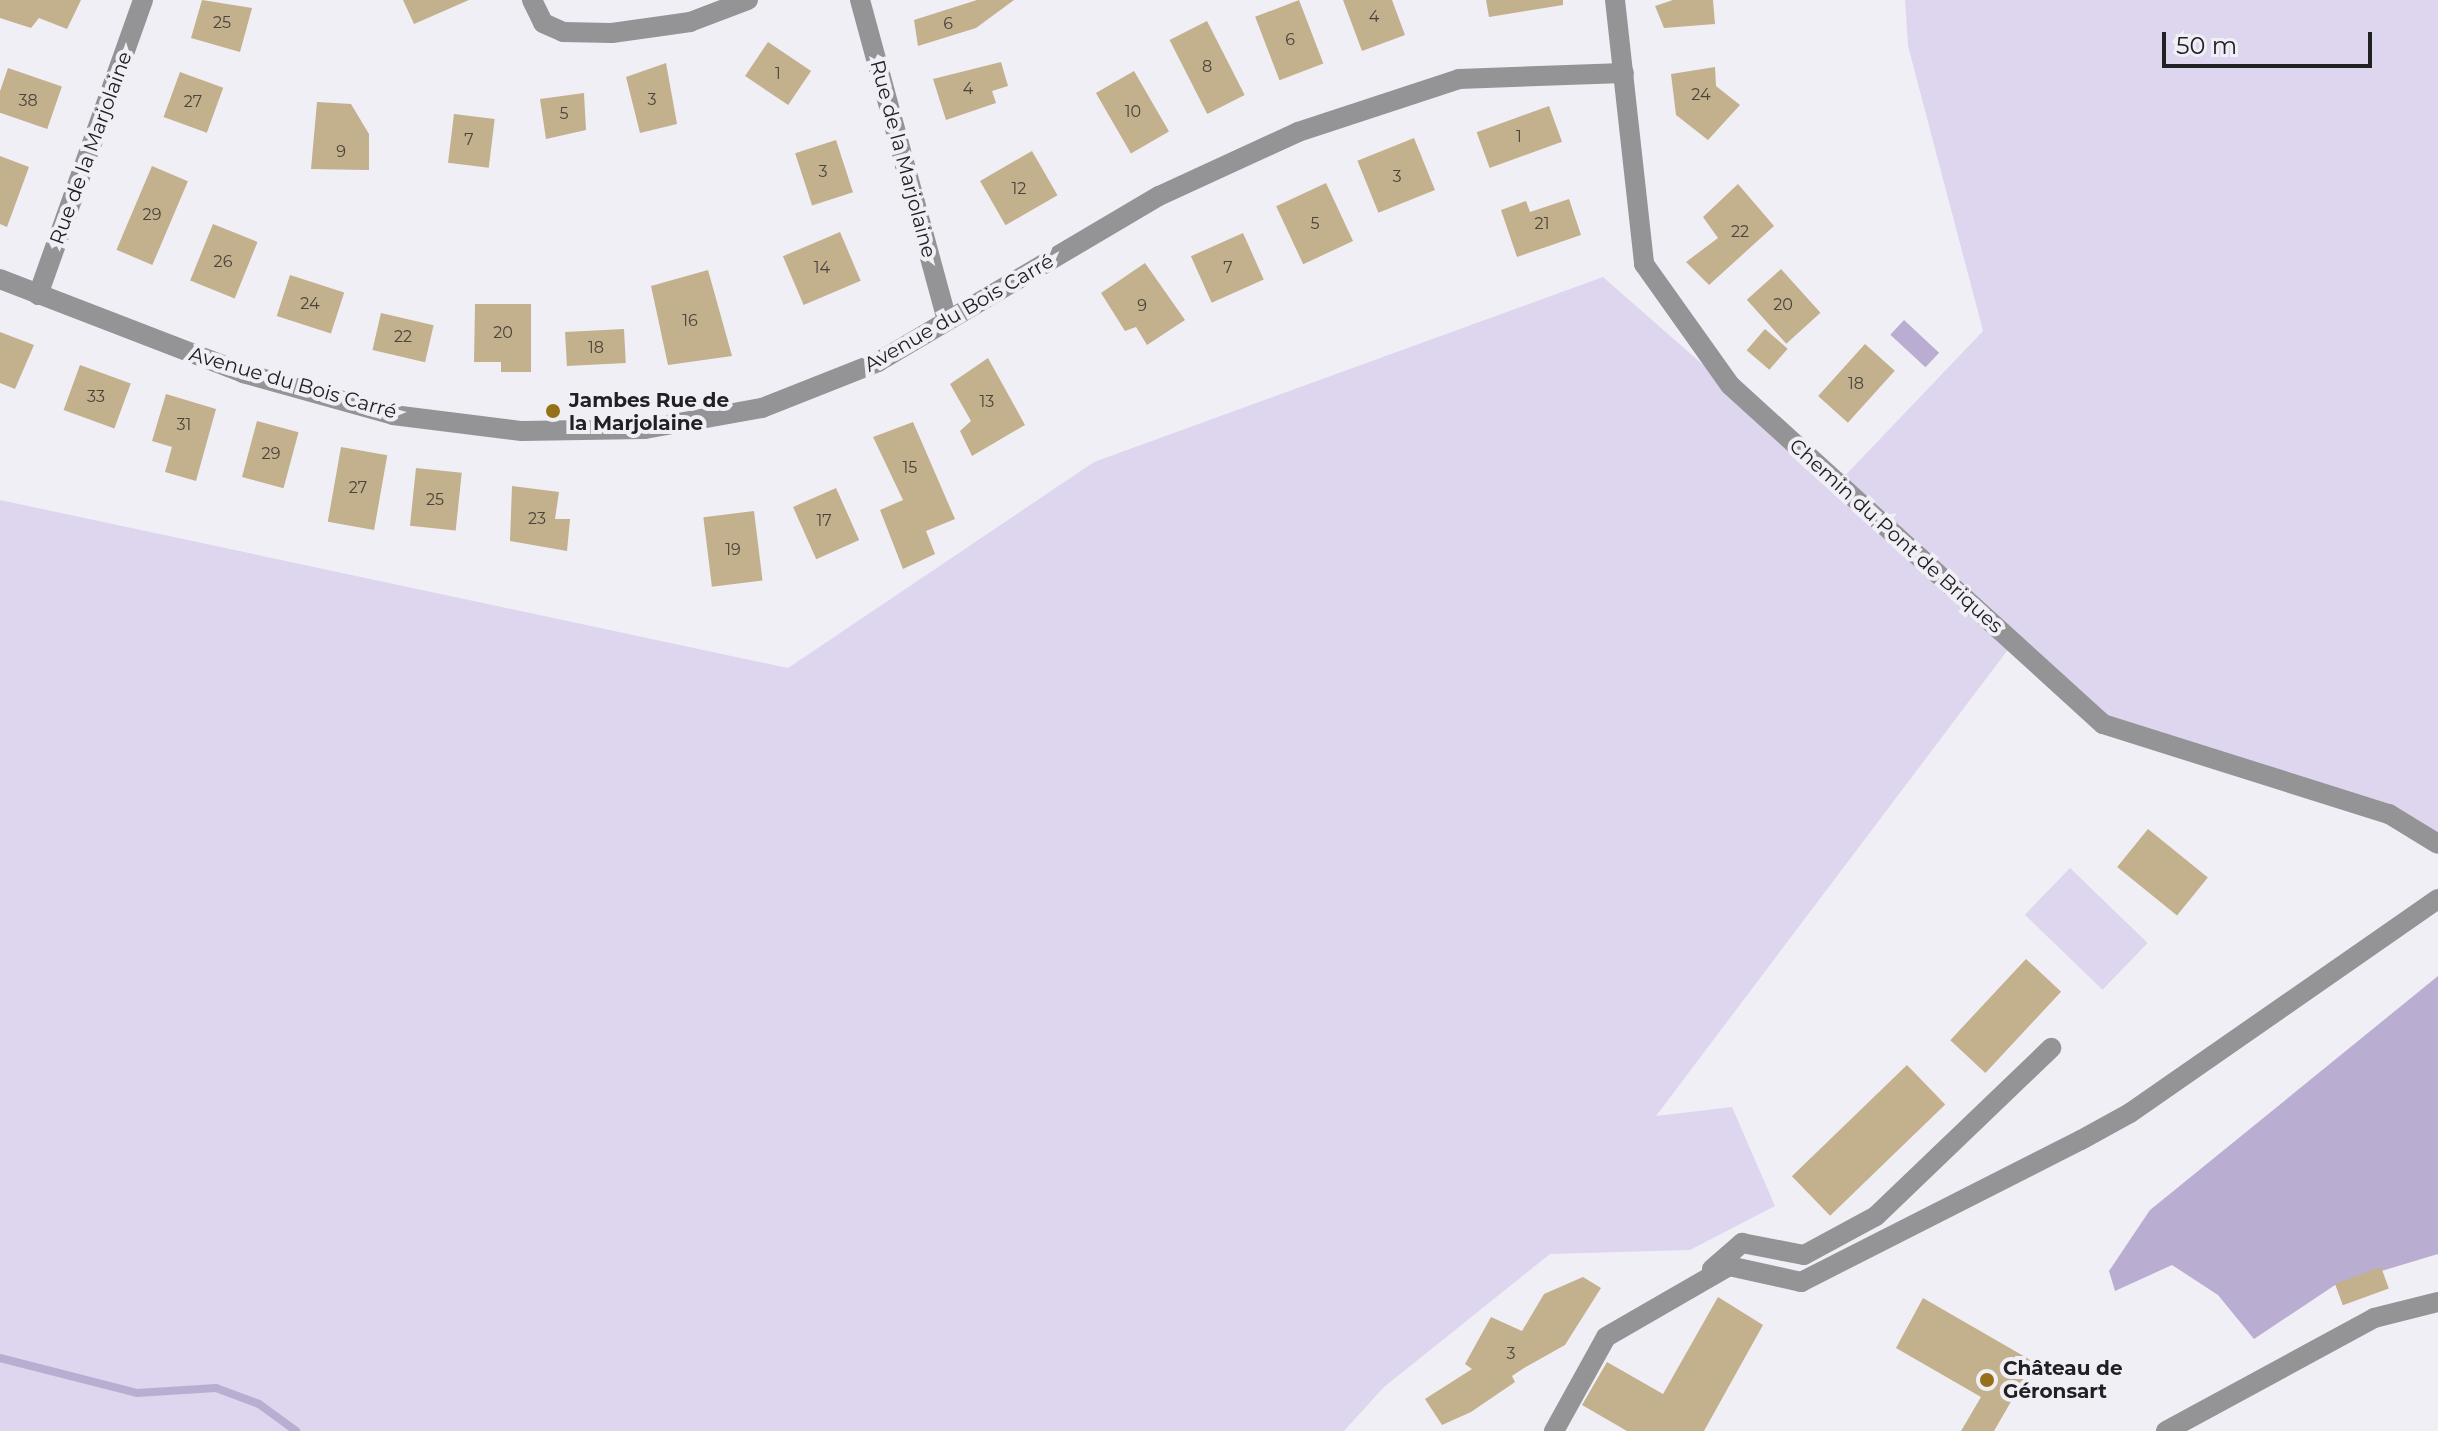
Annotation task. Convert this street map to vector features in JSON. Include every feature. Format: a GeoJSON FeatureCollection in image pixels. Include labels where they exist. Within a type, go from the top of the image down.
{"type":"FeatureCollection","features":[{"type":"Feature","properties":{"kind":"street","name":"Rue de la Marjolaine"},"geometry":{"type":"LineString","coordinates":[[38,295],[143,0]]}},
{"type":"Feature","properties":{"kind":"street"},"geometry":{"type":"LineString","coordinates":[[532,0],[543,23],[563,32],[612,33],[690,22],[748,0]]}},
{"type":"Feature","properties":{"kind":"street","name":"Rue de la Marjolaine"},"geometry":{"type":"LineString","coordinates":[[860,0],[946,317]]}},
{"type":"Feature","properties":{"kind":"street","name":"Chemin du Pont de Briques"},"geometry":{"type":"LineString","coordinates":[[1615,0],[1644,264],[1730,385],[2103,724],[2389,814],[2438,844]]}},
{"type":"Feature","properties":{"kind":"street","name":"Avenue du Bois Carré"},"geometry":{"type":"LineString","coordinates":[[0,279],[288,385],[393,415],[522,431],[645,429],[762,408],[878,362],[946,317],[1159,196],[1298,132],[1459,79],[1624,73]]}},
{"type":"Feature","properties":{"kind":"street"},"geometry":{"type":"LineString","coordinates":[[1554,1431],[1606,1337],[1729,1266],[1754,1267],[1801,1282],[2081,1140],[2130,1113],[2438,899]]}},
{"type":"Feature","properties":{"kind":"street"},"geometry":{"type":"LineString","coordinates":[[1708,1277],[1719,1258],[1742,1243],[1804,1255],[1876,1216],[2051,1048]]}},
{"type":"Feature","properties":{"kind":"street"},"geometry":{"type":"LineString","coordinates":[[2166,1431],[2374,1318],[2438,1302]]}},
{"type":"Feature","properties":{"kind":"shaded area"},"geometry":{"type":"Polygon","coordinates":[[[1905,0],[2438,0],[2438,844],[2389,814],[2103,724],[2013,643],[1656,1116],[1732,1107],[1775,1206],[1690,1250],[1550,1254],[1384,1387],[1344,1431],[0,1431],[0,500],[788,668],[1094,462],[1603,277],[1838,483],[1983,331],[1908,46],[1905,0]]]}},
{"type":"Feature","properties":{"kind":"shaded area"},"geometry":{"type":"Polygon","coordinates":[[[1904,320],[1939,353],[1925,367],[1890,335],[1904,320]]]}},
{"type":"Feature","properties":{"kind":"shaded area"},"geometry":{"type":"Polygon","coordinates":[[[2070,868],[2148,943],[2103,990],[2025,915],[2070,868]]]}},
{"type":"Feature","properties":{"kind":"shaded area"},"geometry":{"type":"Polygon","coordinates":[[[2438,976],[2438,1254],[2335,1285],[2254,1339],[2218,1295],[2172,1265],[2115,1291],[2109,1271],[2150,1210],[2438,976]]]}},
{"type":"Feature","properties":{"kind":"building"},"geometry":{"type":"Polygon","coordinates":[[[0,0],[81,0],[67,29],[39,18],[31,28],[0,18],[0,0]]]}},
{"type":"Feature","properties":{"kind":"building"},"geometry":{"type":"Polygon","coordinates":[[[202,0],[252,8],[240,52],[191,38],[202,0]]]}},
{"type":"Feature","properties":{"kind":"building"},"geometry":{"type":"Polygon","coordinates":[[[403,0],[469,0],[414,24],[403,0]]]}},
{"type":"Feature","properties":{"kind":"building"},"geometry":{"type":"Polygon","coordinates":[[[977,0],[1014,0],[976,28],[918,46],[914,20],[977,0]]]}},
{"type":"Feature","properties":{"kind":"building"},"geometry":{"type":"Polygon","coordinates":[[[1299,0],[1323,63],[1279,80],[1255,17],[1299,0]]]}},
{"type":"Feature","properties":{"kind":"building"},"geometry":{"type":"Polygon","coordinates":[[[1343,0],[1392,0],[1405,35],[1362,51],[1343,0]]]}},
{"type":"Feature","properties":{"kind":"building"},"geometry":{"type":"Polygon","coordinates":[[[1486,0],[1563,0],[1563,5],[1489,17],[1486,0]]]}},
{"type":"Feature","properties":{"kind":"building"},"geometry":{"type":"Polygon","coordinates":[[[1673,0],[1713,0],[1715,24],[1664,28],[1655,6],[1673,0]]]}},
{"type":"Feature","properties":{"kind":"building"},"geometry":{"type":"Polygon","coordinates":[[[1207,21],[1245,95],[1207,114],[1170,40],[1207,21]]]}},
{"type":"Feature","properties":{"kind":"building"},"geometry":{"type":"Polygon","coordinates":[[[768,42],[811,71],[788,105],[745,76],[768,42]]]}},
{"type":"Feature","properties":{"kind":"building"},"geometry":{"type":"Polygon","coordinates":[[[1001,62],[1008,86],[992,91],[996,103],[946,120],[933,79],[1001,62]]]}},
{"type":"Feature","properties":{"kind":"building"},"geometry":{"type":"Polygon","coordinates":[[[666,63],[677,124],[640,133],[626,77],[666,63]]]}},
{"type":"Feature","properties":{"kind":"building"},"geometry":{"type":"Polygon","coordinates":[[[1715,67],[1716,86],[1740,105],[1708,140],[1676,115],[1671,74],[1715,67]]]}},
{"type":"Feature","properties":{"kind":"building"},"geometry":{"type":"Polygon","coordinates":[[[8,68],[62,87],[47,129],[0,113],[0,91],[8,68]]]}},
{"type":"Feature","properties":{"kind":"building"},"geometry":{"type":"Polygon","coordinates":[[[1134,71],[1169,132],[1131,154],[1096,93],[1134,71]]]}},
{"type":"Feature","properties":{"kind":"building"},"geometry":{"type":"Polygon","coordinates":[[[180,72],[223,88],[207,133],[164,117],[180,72]]]}},
{"type":"Feature","properties":{"kind":"building"},"geometry":{"type":"Polygon","coordinates":[[[584,93],[586,130],[546,139],[540,99],[584,93]]]}},
{"type":"Feature","properties":{"kind":"building"},"geometry":{"type":"Polygon","coordinates":[[[317,102],[351,104],[369,134],[369,170],[311,169],[317,102]]]}},
{"type":"Feature","properties":{"kind":"building"},"geometry":{"type":"Polygon","coordinates":[[[1549,106],[1562,142],[1490,168],[1477,132],[1549,106]]]}},
{"type":"Feature","properties":{"kind":"building"},"geometry":{"type":"Polygon","coordinates":[[[454,114],[495,119],[489,168],[448,163],[454,114]]]}},
{"type":"Feature","properties":{"kind":"building"},"geometry":{"type":"Polygon","coordinates":[[[1414,138],[1435,190],[1378,213],[1357,161],[1414,138]]]}},
{"type":"Feature","properties":{"kind":"building"},"geometry":{"type":"Polygon","coordinates":[[[836,140],[853,192],[812,206],[795,153],[836,140]]]}},
{"type":"Feature","properties":{"kind":"building"},"geometry":{"type":"Polygon","coordinates":[[[1032,151],[1058,195],[1006,225],[980,181],[1032,151]]]}},
{"type":"Feature","properties":{"kind":"building"},"geometry":{"type":"Polygon","coordinates":[[[0,156],[29,167],[7,227],[0,224],[0,156]]]}},
{"type":"Feature","properties":{"kind":"building"},"geometry":{"type":"Polygon","coordinates":[[[152,166],[188,181],[152,265],[116,250],[152,166]]]}},
{"type":"Feature","properties":{"kind":"building"},"geometry":{"type":"Polygon","coordinates":[[[1326,183],[1353,241],[1303,264],[1276,206],[1326,183]]]}},
{"type":"Feature","properties":{"kind":"building"},"geometry":{"type":"Polygon","coordinates":[[[1738,184],[1774,226],[1709,285],[1686,262],[1718,238],[1703,217],[1738,184]]]}},
{"type":"Feature","properties":{"kind":"building"},"geometry":{"type":"Polygon","coordinates":[[[1569,199],[1581,235],[1517,257],[1501,210],[1526,201],[1530,212],[1569,199]]]}},
{"type":"Feature","properties":{"kind":"building"},"geometry":{"type":"Polygon","coordinates":[[[213,224],[258,242],[235,299],[190,281],[213,224]]]}},
{"type":"Feature","properties":{"kind":"building"},"geometry":{"type":"Polygon","coordinates":[[[840,232],[861,281],[804,305],[783,256],[840,232]]]}},
{"type":"Feature","properties":{"kind":"building"},"geometry":{"type":"Polygon","coordinates":[[[1243,233],[1264,280],[1212,303],[1191,256],[1243,233]]]}},
{"type":"Feature","properties":{"kind":"building"},"geometry":{"type":"Polygon","coordinates":[[[1145,263],[1185,320],[1147,345],[1136,327],[1125,331],[1101,293],[1145,263]]]}},
{"type":"Feature","properties":{"kind":"building"},"geometry":{"type":"Polygon","coordinates":[[[1781,269],[1820,313],[1786,344],[1747,300],[1781,269]]]}},
{"type":"Feature","properties":{"kind":"building"},"geometry":{"type":"Polygon","coordinates":[[[708,270],[732,356],[668,365],[651,286],[708,270]]]}},
{"type":"Feature","properties":{"kind":"building"},"geometry":{"type":"Polygon","coordinates":[[[290,275],[344,293],[331,334],[277,316],[290,275]]]}},
{"type":"Feature","properties":{"kind":"building"},"geometry":{"type":"Polygon","coordinates":[[[475,304],[531,304],[531,372],[501,372],[501,362],[474,362],[475,304]]]}},
{"type":"Feature","properties":{"kind":"building"},"geometry":{"type":"Polygon","coordinates":[[[381,313],[434,325],[425,362],[372,350],[381,313]]]}},
{"type":"Feature","properties":{"kind":"building"},"geometry":{"type":"Polygon","coordinates":[[[624,329],[626,363],[567,366],[565,332],[624,329]]]}},
{"type":"Feature","properties":{"kind":"building"},"geometry":{"type":"Polygon","coordinates":[[[1765,329],[1788,349],[1769,370],[1747,350],[1765,329]]]}},
{"type":"Feature","properties":{"kind":"building"},"geometry":{"type":"Polygon","coordinates":[[[0,332],[34,345],[15,389],[0,383],[0,332]]]}},
{"type":"Feature","properties":{"kind":"building"},"geometry":{"type":"Polygon","coordinates":[[[1865,344],[1895,371],[1848,423],[1818,396],[1865,344]]]}},
{"type":"Feature","properties":{"kind":"building"},"geometry":{"type":"Polygon","coordinates":[[[988,358],[1025,425],[972,456],[960,431],[971,421],[950,384],[988,358]]]}},
{"type":"Feature","properties":{"kind":"building"},"geometry":{"type":"Polygon","coordinates":[[[80,365],[131,383],[114,429],[64,410],[80,365]]]}},
{"type":"Feature","properties":{"kind":"building"},"geometry":{"type":"Polygon","coordinates":[[[166,394],[216,409],[196,481],[165,472],[172,447],[152,441],[166,394]]]}},
{"type":"Feature","properties":{"kind":"building"},"geometry":{"type":"Polygon","coordinates":[[[257,421],[299,432],[284,488],[242,477],[257,421]]]}},
{"type":"Feature","properties":{"kind":"building"},"geometry":{"type":"Polygon","coordinates":[[[913,422],[955,519],[926,531],[935,554],[903,569],[880,510],[903,500],[873,437],[913,422]]]}},
{"type":"Feature","properties":{"kind":"building"},"geometry":{"type":"Polygon","coordinates":[[[341,447],[387,455],[374,530],[328,522],[341,447]]]}},
{"type":"Feature","properties":{"kind":"building"},"geometry":{"type":"Polygon","coordinates":[[[416,468],[462,473],[456,530],[410,526],[416,468]]]}},
{"type":"Feature","properties":{"kind":"building"},"geometry":{"type":"Polygon","coordinates":[[[512,486],[559,492],[555,519],[570,519],[567,551],[510,541],[512,486]]]}},
{"type":"Feature","properties":{"kind":"building"},"geometry":{"type":"Polygon","coordinates":[[[836,488],[859,540],[816,559],[793,507],[836,488]]]}},
{"type":"Feature","properties":{"kind":"building"},"geometry":{"type":"Polygon","coordinates":[[[754,511],[763,580],[712,587],[703,517],[754,511]]]}},
{"type":"Feature","properties":{"kind":"building"},"geometry":{"type":"Polygon","coordinates":[[[2148,829],[2208,877],[2177,916],[2117,867],[2148,829]]]}},
{"type":"Feature","properties":{"kind":"building"},"geometry":{"type":"Polygon","coordinates":[[[2026,959],[2061,992],[1985,1073],[1950,1040],[2026,959]]]}},
{"type":"Feature","properties":{"kind":"building"},"geometry":{"type":"Polygon","coordinates":[[[1907,1065],[1945,1105],[1830,1216],[1792,1176],[1907,1065]]]}},
{"type":"Feature","properties":{"kind":"building"},"geometry":{"type":"Polygon","coordinates":[[[2381,1267],[2389,1289],[2343,1305],[2335,1284],[2381,1267]]]}},
{"type":"Feature","properties":{"kind":"building"},"geometry":{"type":"Polygon","coordinates":[[[1583,1277],[1601,1288],[1565,1345],[1512,1376],[1515,1382],[1471,1412],[1442,1425],[1425,1399],[1472,1369],[1465,1364],[1491,1317],[1522,1331],[1544,1294],[1583,1277]]]}},
{"type":"Feature","properties":{"kind":"building"},"geometry":{"type":"Polygon","coordinates":[[[1718,1297],[1763,1325],[1704,1431],[1627,1431],[1582,1405],[1607,1362],[1663,1394],[1718,1297]]]}},
{"type":"Feature","properties":{"kind":"building","name":"Château de Géronsart"},"geometry":{"type":"Polygon","coordinates":[[[1923,1298],[2034,1362],[1994,1431],[1961,1431],[1981,1397],[1896,1348],[1923,1298]]]}},
{"type":"Feature","properties":{"kind":"waterway"},"geometry":{"type":"LineString","coordinates":[[0,1358],[137,1393],[216,1388],[259,1404],[296,1431]]}},
{"type":"Feature","properties":{"kind":"place","name":"Jambes Rue de la Marjolaine"},"geometry":{"type":"Point","coordinates":[553,411]}},
{"type":"Feature","properties":{"kind":"place","name":"Château de Géronsart"},"geometry":{"type":"Point","coordinates":[1987,1380]}}]}
